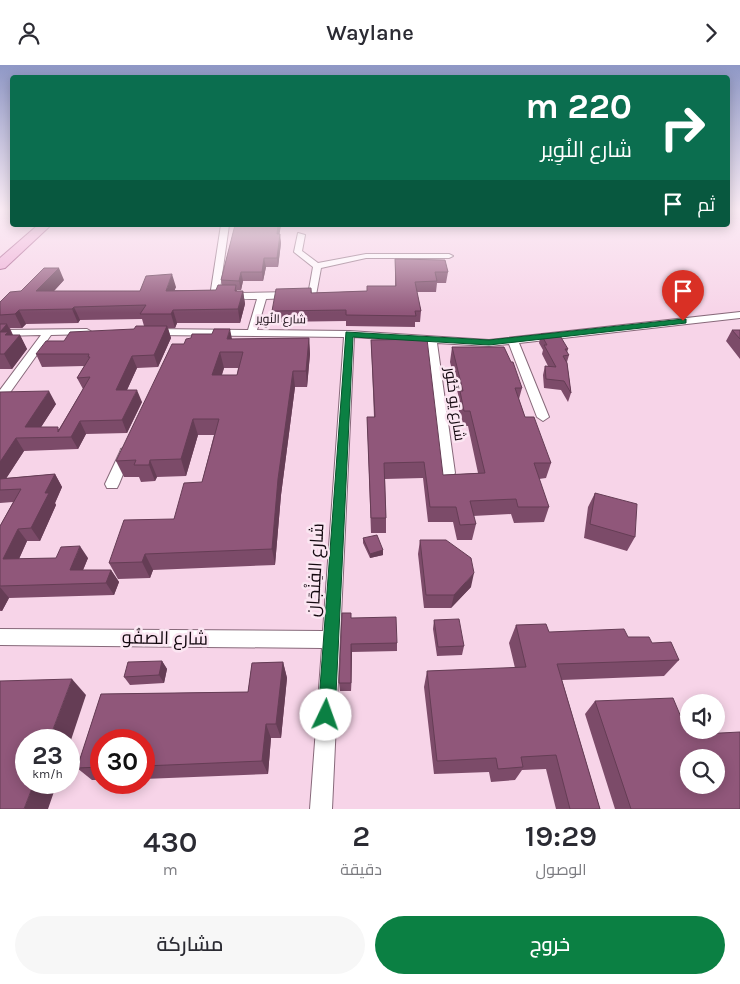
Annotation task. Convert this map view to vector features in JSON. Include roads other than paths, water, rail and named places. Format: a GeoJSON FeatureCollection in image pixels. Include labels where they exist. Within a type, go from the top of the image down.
{"type":"FeatureCollection","features":[{"type":"Feature","properties":{"kind":"main road"},"geometry":{"type":"LineString","coordinates":[[0,265],[24,244]]}},
{"type":"Feature","properties":{"kind":"street"},"geometry":{"type":"LineString","coordinates":[[222,244],[215,290],[224,295],[317,295],[317,266]]}},
{"type":"Feature","properties":{"kind":"street"},"geometry":{"type":"LineString","coordinates":[[299,244],[298,252],[317,266],[366,256],[449,256]]}},
{"type":"Feature","properties":{"kind":"street"},"geometry":{"type":"LineString","coordinates":[[252,332],[263,295]]}},
{"type":"Feature","properties":{"kind":"street","name":"شارع النُوِير"},"geometry":{"type":"LineString","coordinates":[[146,332],[180,337],[252,332],[349,334],[480,343],[513,341],[740,315]]}},
{"type":"Feature","properties":{"kind":"street"},"geometry":{"type":"LineString","coordinates":[[0,333],[100,332]]}},
{"type":"Feature","properties":{"kind":"street"},"geometry":{"type":"LineString","coordinates":[[0,398],[48,333]]}},
{"type":"Feature","properties":{"kind":"street","name":"شارع الفِنْجَان"},"geometry":{"type":"LineString","coordinates":[[321,809],[349,334]]}},
{"type":"Feature","properties":{"kind":"street","name":"شارع يَو خَنُّور"},"geometry":{"type":"LineString","coordinates":[[431,339],[448,473]]}},
{"type":"Feature","properties":{"kind":"street"},"geometry":{"type":"LineString","coordinates":[[513,341],[543,417]]}},
{"type":"Feature","properties":{"kind":"street"},"geometry":{"type":"LineString","coordinates":[[112,484],[132,440]]}},
{"type":"Feature","properties":{"kind":"street","name":"شارع الصفُو"},"geometry":{"type":"LineString","coordinates":[[0,637],[331,640]]}}]}
